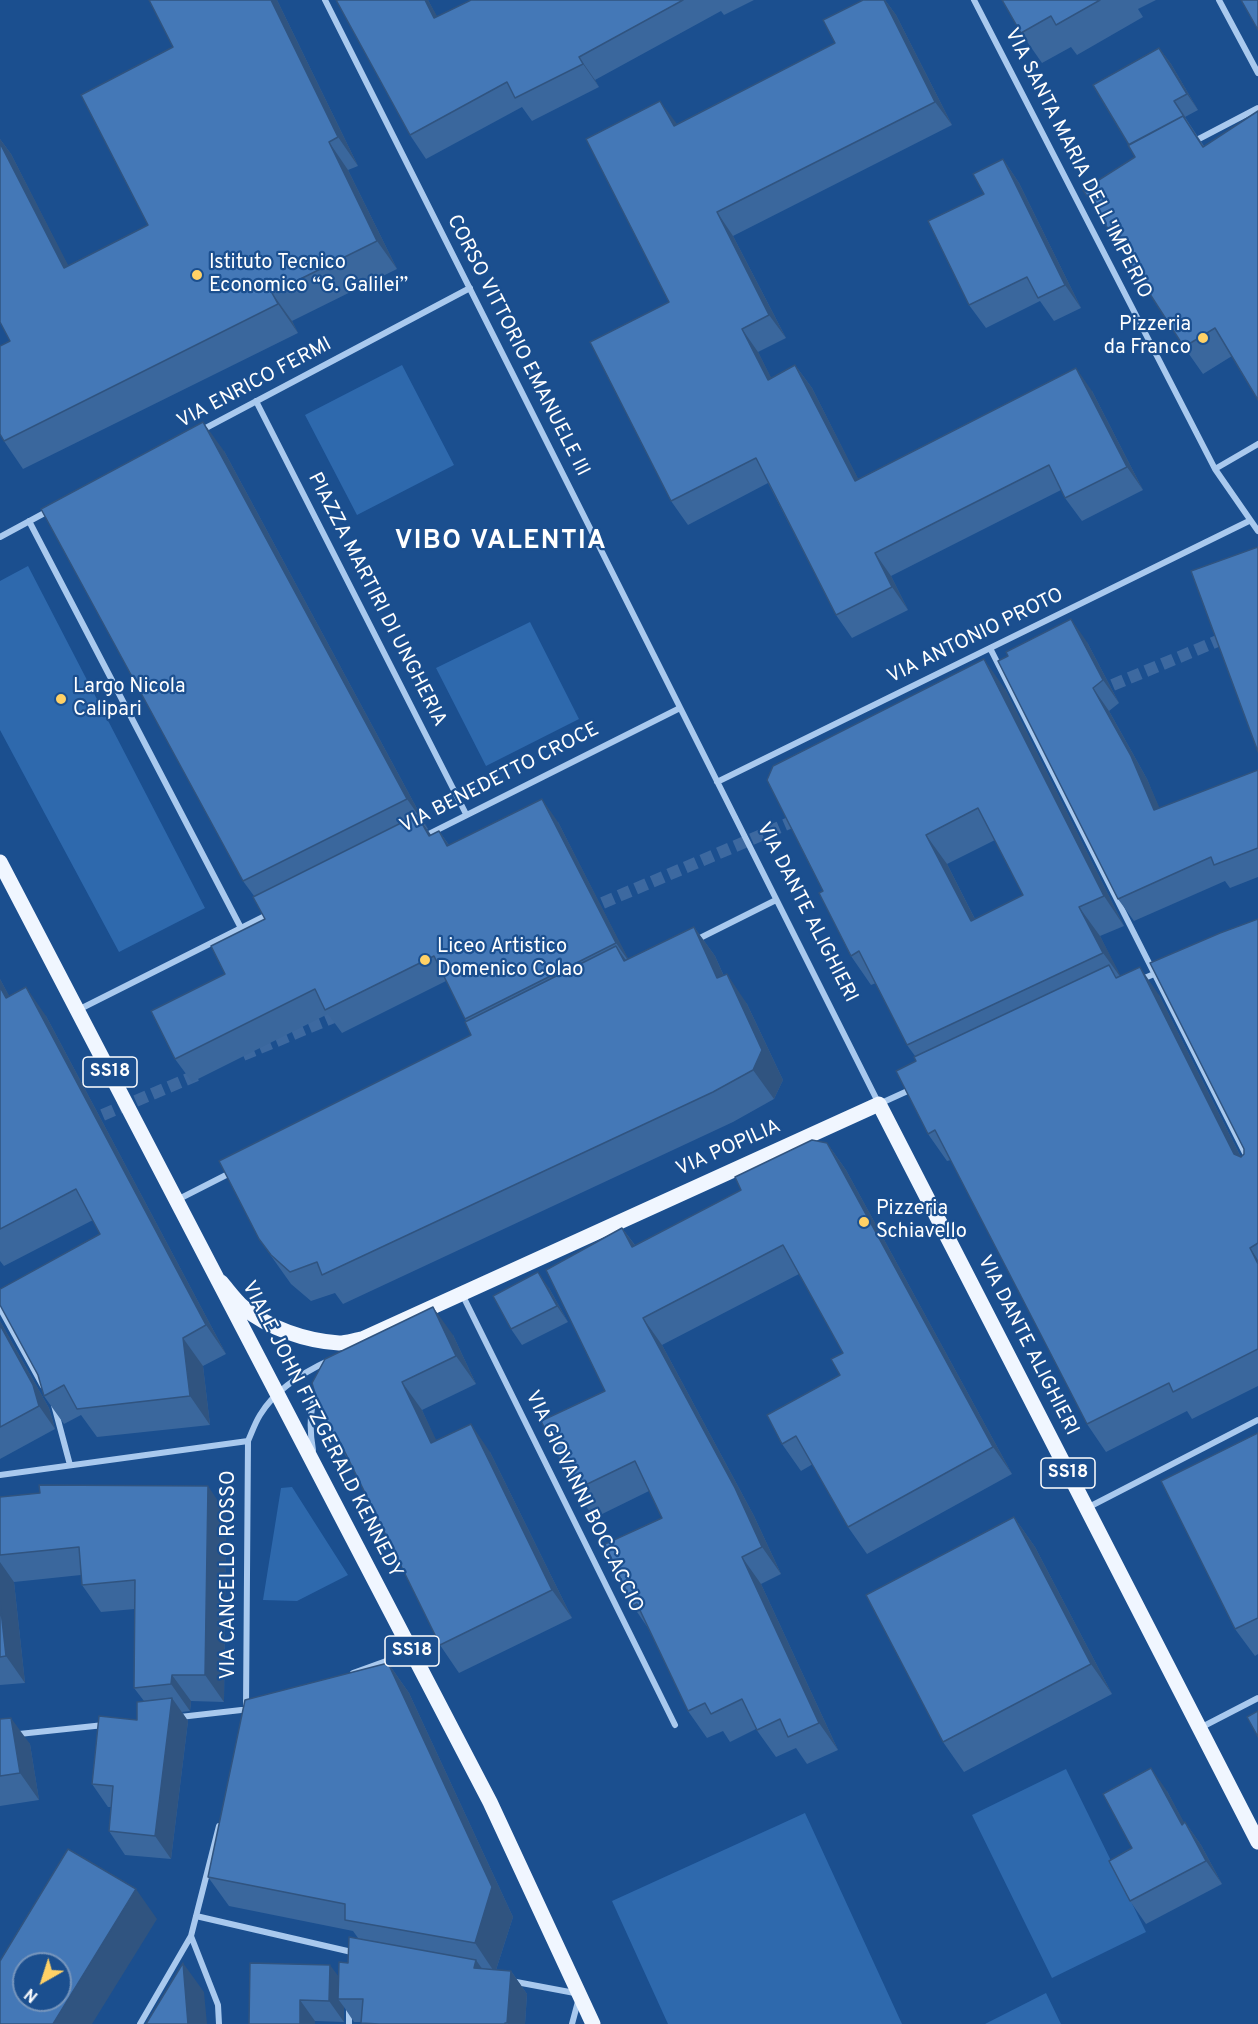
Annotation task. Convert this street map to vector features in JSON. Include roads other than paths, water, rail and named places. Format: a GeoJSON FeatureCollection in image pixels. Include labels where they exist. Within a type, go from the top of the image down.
{"type":"FeatureCollection","features":[{"type":"Feature","properties":{"kind":"main road","name":"VIALE JOHN FITZGERALD KENNEDY"},"geometry":{"type":"LineString","coordinates":[[0,862],[221,1282],[490,1802],[593,2024]]}},
{"type":"Feature","properties":{"kind":"main road","name":"VIA POPILIA"},"geometry":{"type":"LineString","coordinates":[[221,1282],[243,1306],[261,1319],[283,1330],[310,1339],[341,1343],[362,1338],[879,1104]]}},
{"type":"Feature","properties":{"kind":"main road","name":"VIA DANTE ALIGHIERI"},"geometry":{"type":"LineString","coordinates":[[879,1104],[1258,1842]]}},
{"type":"Feature","properties":{"kind":"street","name":"CORSO VITTORIO EMANUELE III"},"geometry":{"type":"LineString","coordinates":[[325,0],[680,708]]}},
{"type":"Feature","properties":{"kind":"street","name":"VIA SANTA MARIA DELL'IMPERIO"},"geometry":{"type":"LineString","coordinates":[[974,0],[1215,469],[1258,531]]}},
{"type":"Feature","properties":{"kind":"street"},"geometry":{"type":"LineString","coordinates":[[1219,0],[1258,74]]}},
{"type":"Feature","properties":{"kind":"street"},"geometry":{"type":"LineString","coordinates":[[1184,147],[1258,108]]}},
{"type":"Feature","properties":{"kind":"street"},"geometry":{"type":"LineString","coordinates":[[1078,202],[1089,197]]}},
{"type":"Feature","properties":{"kind":"street","name":"VIA ENRICO FERMI"},"geometry":{"type":"LineString","coordinates":[[193,435],[470,288]]}},
{"type":"Feature","properties":{"kind":"street","name":"PIAZZA MARTIRI DI UNGHERIA"},"geometry":{"type":"LineString","coordinates":[[256,401],[466,814]]}},
{"type":"Feature","properties":{"kind":"street"},"geometry":{"type":"LineString","coordinates":[[1215,469],[1258,444]]}},
{"type":"Feature","properties":{"kind":"street"},"geometry":{"type":"LineString","coordinates":[[0,537],[60,505]]}},
{"type":"Feature","properties":{"kind":"street"},"geometry":{"type":"LineString","coordinates":[[29,521],[241,928]]}},
{"type":"Feature","properties":{"kind":"street","name":"VIA ANTONIO PROTO"},"geometry":{"type":"LineString","coordinates":[[717,782],[1249,521]]}},
{"type":"Feature","properties":{"kind":"street"},"geometry":{"type":"LineString","coordinates":[[990,648],[1253,1168]]}},
{"type":"Feature","properties":{"kind":"street","name":"VIA DANTE ALIGHIERI"},"geometry":{"type":"LineString","coordinates":[[680,708],[879,1104]]}},
{"type":"Feature","properties":{"kind":"street","name":"VIA BENEDETTO CROCE"},"geometry":{"type":"LineString","coordinates":[[416,840],[680,708]]}},
{"type":"Feature","properties":{"kind":"street"},"geometry":{"type":"LineString","coordinates":[[691,942],[776,900]]}},
{"type":"Feature","properties":{"kind":"street"},"geometry":{"type":"LineString","coordinates":[[78,1010],[272,912]]}},
{"type":"Feature","properties":{"kind":"street"},"geometry":{"type":"LineString","coordinates":[[1133,984],[1165,969]]}},
{"type":"Feature","properties":{"kind":"street","name":"VIA POPILIA"},"geometry":{"type":"LineString","coordinates":[[879,1104],[921,1084]]}},
{"type":"Feature","properties":{"kind":"street"},"geometry":{"type":"LineString","coordinates":[[177,1200],[244,1167]]}},
{"type":"Feature","properties":{"kind":"street","name":"VIA GIOVANNI BOCCACCIO"},"geometry":{"type":"LineString","coordinates":[[462,1293],[675,1725]]}},
{"type":"Feature","properties":{"kind":"street"},"geometry":{"type":"LineString","coordinates":[[0,1308],[54,1406],[70,1465]]}},
{"type":"Feature","properties":{"kind":"street"},"geometry":{"type":"LineString","coordinates":[[347,1349],[362,1338]]}},
{"type":"Feature","properties":{"kind":"street"},"geometry":{"type":"LineString","coordinates":[[0,1475],[248,1441],[261,1414],[278,1394],[310,1369],[340,1354],[327,1370]]}},
{"type":"Feature","properties":{"kind":"street"},"geometry":{"type":"LineString","coordinates":[[316,1468],[310,1433],[311,1410],[322,1380]]}},
{"type":"Feature","properties":{"kind":"street"},"geometry":{"type":"LineString","coordinates":[[1086,1508],[1258,1420]]}},
{"type":"Feature","properties":{"kind":"street","name":"VIA CANCELLO ROSSO"},"geometry":{"type":"LineString","coordinates":[[244,1720],[246,1710],[248,1441]]}},
{"type":"Feature","properties":{"kind":"street"},"geometry":{"type":"LineString","coordinates":[[346,1675],[413,1652]]}},
{"type":"Feature","properties":{"kind":"street"},"geometry":{"type":"LineString","coordinates":[[1199,1728],[1258,1698]]}},
{"type":"Feature","properties":{"kind":"street"},"geometry":{"type":"LineString","coordinates":[[176,1718],[246,1710],[257,1706]]}},
{"type":"Feature","properties":{"kind":"street"},"geometry":{"type":"LineString","coordinates":[[0,1736],[117,1724]]}},
{"type":"Feature","properties":{"kind":"street"},"geometry":{"type":"LineString","coordinates":[[140,2024],[191,1936],[222,1816]]}},
{"type":"Feature","properties":{"kind":"street"},"geometry":{"type":"LineString","coordinates":[[196,1916],[362,1954]]}},
{"type":"Feature","properties":{"kind":"street"},"geometry":{"type":"LineString","coordinates":[[191,1936],[218,2005],[219,2024]]}},
{"type":"Feature","properties":{"kind":"street"},"geometry":{"type":"LineString","coordinates":[[351,1952],[351,1964]]}},
{"type":"Feature","properties":{"kind":"street"},"geometry":{"type":"LineString","coordinates":[[500,1979],[580,1994],[572,2024]]}},
{"type":"Feature","properties":{"kind":"street"},"geometry":{"type":"LineString","coordinates":[[349,2024],[350,2000]]}},
{"type":"Feature","properties":{"kind":"tunnel"},"geometry":{"type":"LineString","coordinates":[[1096,692],[1258,624]]}},
{"type":"Feature","properties":{"kind":"tunnel"},"geometry":{"type":"LineString","coordinates":[[586,910],[801,818]]}},
{"type":"Feature","properties":{"kind":"tunnel"},"geometry":{"type":"LineString","coordinates":[[243,1055],[346,1012]]}},
{"type":"Feature","properties":{"kind":"tunnel"},"geometry":{"type":"LineString","coordinates":[[86,1122],[202,1073]]}},
{"type":"Feature","properties":{"kind":"place","name":"Istituto Tecnico Economico “G. Galilei”"},"geometry":{"type":"Point","coordinates":[197,275]}},
{"type":"Feature","properties":{"kind":"place","name":"Pizzeria da Franco"},"geometry":{"type":"Point","coordinates":[1203,338]}},
{"type":"Feature","properties":{"kind":"place","name":"Largo Nicola Calipari"},"geometry":{"type":"Point","coordinates":[61,699]}},
{"type":"Feature","properties":{"kind":"place","name":"Liceo Artistico Domenico Colao"},"geometry":{"type":"Point","coordinates":[425,960]}},
{"type":"Feature","properties":{"kind":"place","name":"Pizzeria Schiavello"},"geometry":{"type":"Point","coordinates":[864,1222]}},
{"type":"Feature","properties":{"kind":"district","name":"VIBO VALENTIA"},"geometry":{"type":"Point","coordinates":[501,543]}}]}
